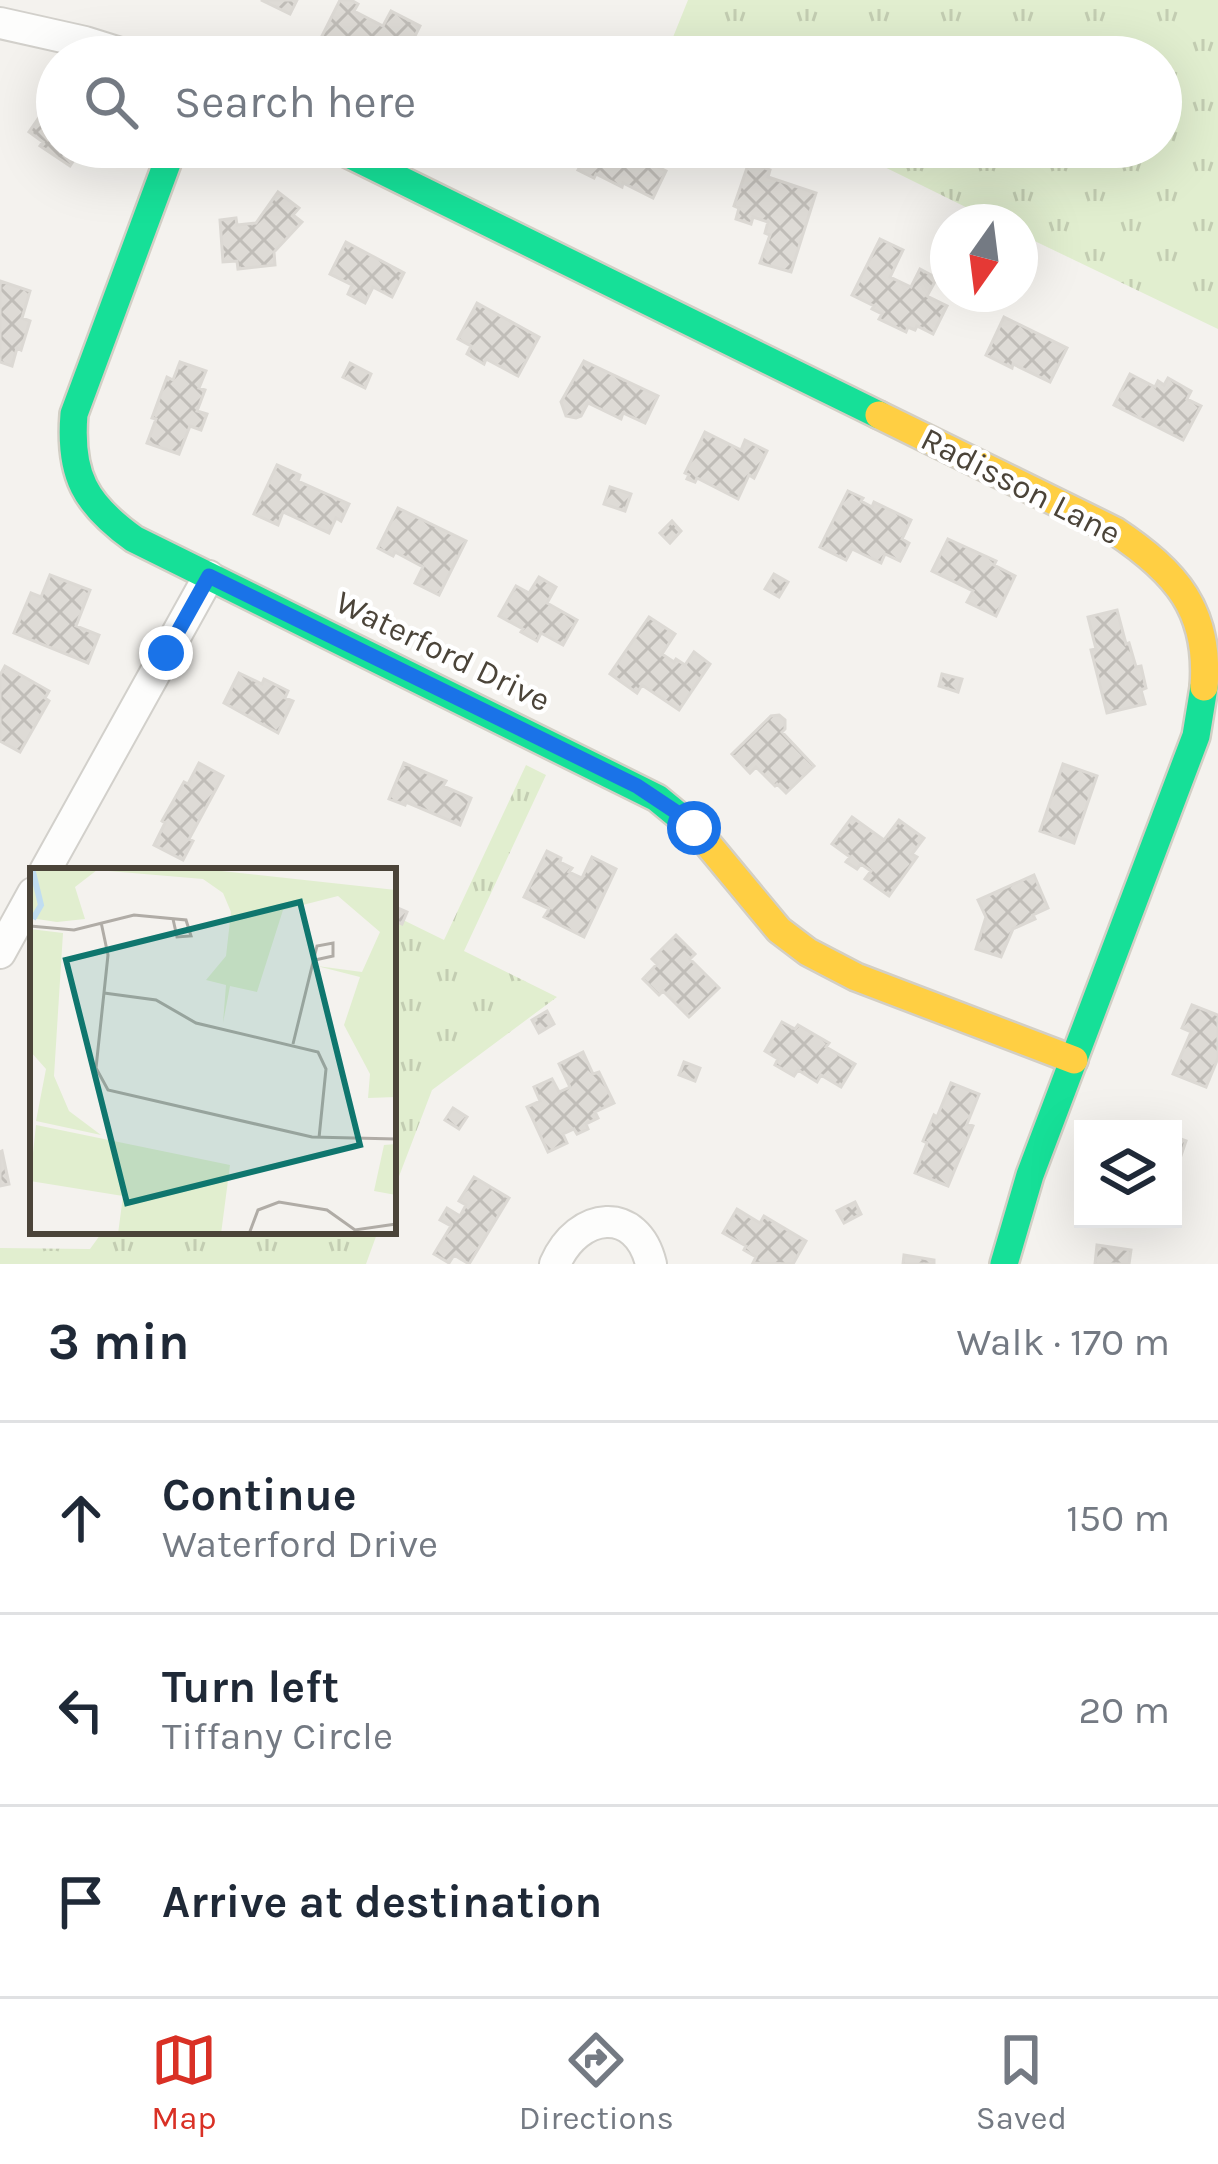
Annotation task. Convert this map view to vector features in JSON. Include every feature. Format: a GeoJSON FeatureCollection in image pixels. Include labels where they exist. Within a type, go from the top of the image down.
{"type":"FeatureCollection","features":[{"type":"Feature","properties":{"kind":"street"},"geometry":{"type":"LineString","coordinates":[[0,23],[58,36]]}},
{"type":"Feature","properties":{"kind":"street","name":"Waterford Drive"},"geometry":{"type":"LineString","coordinates":[[165,168],[74,414],[73,462],[93,506],[111,524],[657,798],[709,845],[778,930],[824,962],[1074,1060]]}},
{"type":"Feature","properties":{"kind":"street","name":"Radisson Lane"},"geometry":{"type":"LineString","coordinates":[[377,168],[1115,531],[1148,550],[1192,602],[1204,632],[1209,666],[1205,701],[1184,770],[1018,1210],[1004,1264]]}},
{"type":"Feature","properties":{"kind":"street"},"geometry":{"type":"LineString","coordinates":[[47,868],[209,576]]}},
{"type":"Feature","properties":{"kind":"street"},"geometry":{"type":"LineString","coordinates":[[0,953],[30,898]]}},
{"type":"Feature","properties":{"kind":"street"},"geometry":{"type":"LineString","coordinates":[[555,1264],[573,1234],[597,1221],[624,1226],[646,1244],[651,1264]]}},
{"type":"Feature","properties":{"kind":"green space"},"geometry":{"type":"Polygon","coordinates":[[[688,0],[1218,0],[1218,329],[1038,243],[1038,204],[960,204],[887,168],[1182,168],[1182,36],[673,36],[688,0]]]}},
{"type":"Feature","properties":{"kind":"green space"},"geometry":{"type":"Polygon","coordinates":[[[526,765],[546,775],[464,951],[557,997],[432,1090],[396,1184],[396,916],[444,940],[526,765]]]}},
{"type":"Feature","properties":{"kind":"green space"},"geometry":{"type":"Polygon","coordinates":[[[101,1234],[377,1234],[366,1264],[0,1264],[0,1248],[90,1249],[101,1234]]]}},
{"type":"Feature","properties":{"kind":"building"},"geometry":{"type":"Polygon","coordinates":[[[261,0],[297,0],[290,14],[261,0]]]}},
{"type":"Feature","properties":{"kind":"building"},"geometry":{"type":"Polygon","coordinates":[[[340,0],[358,4],[354,11],[383,26],[391,11],[420,26],[415,36],[322,36],[340,0]]]}},
{"type":"Feature","properties":{"kind":"building"},"geometry":{"type":"Polygon","coordinates":[[[660,168],[666,171],[653,198],[578,170],[660,168]]]}},
{"type":"Feature","properties":{"kind":"building"},"geometry":{"type":"Polygon","coordinates":[[[747,168],[765,168],[770,170],[768,177],[816,193],[791,272],[760,263],[770,235],[765,233],[768,222],[736,219],[739,208],[734,206],[747,168]]]}},
{"type":"Feature","properties":{"kind":"building"},"geometry":{"type":"Polygon","coordinates":[[[278,192],[299,208],[293,215],[302,222],[274,252],[275,265],[238,269],[237,261],[223,262],[220,220],[256,223],[278,192]]]}},
{"type":"Feature","properties":{"kind":"building"},"geometry":{"type":"Polygon","coordinates":[[[880,239],[903,250],[890,277],[911,287],[920,269],[930,274],[930,312],[944,312],[933,334],[917,326],[906,332],[879,319],[882,314],[874,306],[852,295],[880,239]]]}},
{"type":"Feature","properties":{"kind":"building"},"geometry":{"type":"Polygon","coordinates":[[[346,242],[404,273],[392,297],[373,287],[365,303],[348,294],[352,285],[330,274],[346,242]]]}},
{"type":"Feature","properties":{"kind":"building"},"geometry":{"type":"Polygon","coordinates":[[[0,281],[30,291],[22,318],[30,321],[12,366],[0,362],[0,281]]]}},
{"type":"Feature","properties":{"kind":"building"},"geometry":{"type":"Polygon","coordinates":[[[477,303],[539,337],[518,376],[467,354],[471,346],[458,339],[477,303]]]}},
{"type":"Feature","properties":{"kind":"building"},"geometry":{"type":"Polygon","coordinates":[[[1004,317],[1067,348],[1050,382],[986,355],[1004,317]]]}},
{"type":"Feature","properties":{"kind":"building"},"geometry":{"type":"Polygon","coordinates":[[[584,361],[658,396],[645,423],[623,413],[621,419],[588,403],[581,416],[566,416],[561,402],[584,361]]]}},
{"type":"Feature","properties":{"kind":"building"},"geometry":{"type":"Polygon","coordinates":[[[180,362],[206,371],[197,411],[207,414],[201,430],[190,426],[179,454],[147,443],[167,377],[173,380],[180,362]]]}},
{"type":"Feature","properties":{"kind":"building"},"geometry":{"type":"Polygon","coordinates":[[[350,363],[371,374],[365,388],[343,377],[350,363]]]}},
{"type":"Feature","properties":{"kind":"building"},"geometry":{"type":"Polygon","coordinates":[[[1130,374],[1155,387],[1168,378],[1191,391],[1187,399],[1201,406],[1183,440],[1114,405],[1130,374]]]}},
{"type":"Feature","properties":{"kind":"building"},"geometry":{"type":"Polygon","coordinates":[[[705,432],[741,450],[745,440],[767,451],[738,499],[697,478],[695,482],[687,479],[685,473],[705,432]]]}},
{"type":"Feature","properties":{"kind":"building"},"geometry":{"type":"Polygon","coordinates":[[[277,465],[300,475],[298,481],[349,504],[329,533],[283,512],[278,525],[254,514],[277,465]]]}},
{"type":"Feature","properties":{"kind":"building"},"geometry":{"type":"Polygon","coordinates":[[[610,487],[631,494],[625,511],[604,504],[610,487]]]}},
{"type":"Feature","properties":{"kind":"building"},"geometry":{"type":"Polygon","coordinates":[[[848,491],[872,507],[874,502],[911,520],[902,539],[909,543],[900,561],[885,554],[881,563],[852,549],[846,560],[820,547],[848,491]]]}},
{"type":"Feature","properties":{"kind":"building"},"geometry":{"type":"Polygon","coordinates":[[[398,508],[466,541],[439,595],[415,583],[423,567],[378,548],[398,508]]]}},
{"type":"Feature","properties":{"kind":"building"},"geometry":{"type":"Polygon","coordinates":[[[672,521],[681,531],[670,543],[660,533],[672,521]]]}},
{"type":"Feature","properties":{"kind":"building"},"geometry":{"type":"Polygon","coordinates":[[[948,539],[996,561],[994,565],[1015,576],[996,616],[967,602],[973,591],[932,571],[948,539]]]}},
{"type":"Feature","properties":{"kind":"building"},"geometry":{"type":"Polygon","coordinates":[[[774,574],[788,582],[779,597],[765,589],[774,574]]]}},
{"type":"Feature","properties":{"kind":"building"},"geometry":{"type":"Polygon","coordinates":[[[50,575],[90,590],[76,626],[99,635],[88,663],[14,633],[31,593],[41,597],[50,575]]]}},
{"type":"Feature","properties":{"kind":"building"},"geometry":{"type":"Polygon","coordinates":[[[539,577],[556,587],[547,603],[577,620],[563,645],[541,633],[537,641],[499,616],[516,586],[529,593],[539,577]]]}},
{"type":"Feature","properties":{"kind":"building"},"geometry":{"type":"Polygon","coordinates":[[[1117,610],[1126,644],[1136,667],[1141,666],[1145,704],[1107,713],[1088,617],[1117,610]]]}},
{"type":"Feature","properties":{"kind":"building"},"geometry":{"type":"Polygon","coordinates":[[[649,617],[675,634],[662,654],[685,665],[694,652],[710,664],[679,710],[642,685],[637,693],[610,674],[649,617]]]}},
{"type":"Feature","properties":{"kind":"building"},"geometry":{"type":"Polygon","coordinates":[[[5,666],[49,691],[45,698],[49,701],[20,752],[0,741],[0,675],[5,666]]]}},
{"type":"Feature","properties":{"kind":"building"},"geometry":{"type":"Polygon","coordinates":[[[239,673],[288,691],[285,698],[293,701],[278,733],[224,703],[239,673]]]}},
{"type":"Feature","properties":{"kind":"building"},"geometry":{"type":"Polygon","coordinates":[[[942,674],[962,679],[958,692],[939,686],[942,674]]]}},
{"type":"Feature","properties":{"kind":"building"},"geometry":{"type":"Polygon","coordinates":[[[771,716],[785,720],[782,732],[814,766],[786,793],[756,767],[750,773],[732,754],[771,716]]]}},
{"type":"Feature","properties":{"kind":"building"},"geometry":{"type":"Polygon","coordinates":[[[199,763],[223,776],[189,839],[193,841],[183,860],[154,845],[162,821],[199,763]]]}},
{"type":"Feature","properties":{"kind":"building"},"geometry":{"type":"Polygon","coordinates":[[[404,763],[471,798],[460,825],[389,799],[404,763]]]}},
{"type":"Feature","properties":{"kind":"building"},"geometry":{"type":"Polygon","coordinates":[[[1063,764],[1097,776],[1074,843],[1040,831],[1063,764]]]}},
{"type":"Feature","properties":{"kind":"building"},"geometry":{"type":"Polygon","coordinates":[[[852,817],[884,840],[899,820],[924,838],[912,854],[917,857],[889,896],[865,879],[871,871],[846,862],[850,857],[832,844],[852,817]]]}},
{"type":"Feature","properties":{"kind":"building"},"geometry":{"type":"Polygon","coordinates":[[[547,851],[582,878],[592,857],[616,869],[584,937],[544,917],[549,909],[524,897],[547,851]]]}},
{"type":"Feature","properties":{"kind":"building"},"geometry":{"type":"Polygon","coordinates":[[[1034,875],[1048,908],[1013,929],[1001,957],[976,949],[986,917],[978,900],[1034,875]]]}},
{"type":"Feature","properties":{"kind":"building"},"geometry":{"type":"Polygon","coordinates":[[[396,907],[407,912],[402,924],[396,921],[396,907]]]}},
{"type":"Feature","properties":{"kind":"building"},"geometry":{"type":"Polygon","coordinates":[[[676,935],[695,954],[690,959],[719,988],[689,1017],[643,979],[657,964],[652,959],[676,935]]]}},
{"type":"Feature","properties":{"kind":"building"},"geometry":{"type":"Polygon","coordinates":[[[1192,1005],[1218,1015],[1218,1058],[1206,1087],[1173,1074],[1191,1032],[1182,1028],[1192,1005]]]}},
{"type":"Feature","properties":{"kind":"building"},"geometry":{"type":"Polygon","coordinates":[[[547,1011],[554,1024],[539,1033],[532,1020],[547,1011]]]}},
{"type":"Feature","properties":{"kind":"building"},"geometry":{"type":"Polygon","coordinates":[[[782,1022],[795,1029],[798,1025],[855,1064],[841,1087],[821,1075],[817,1082],[798,1070],[794,1076],[775,1065],[778,1059],[765,1051],[782,1022]]]}},
{"type":"Feature","properties":{"kind":"building"},"geometry":{"type":"Polygon","coordinates":[[[583,1052],[614,1103],[595,1112],[598,1118],[586,1124],[588,1129],[563,1134],[567,1143],[548,1152],[527,1107],[540,1101],[534,1087],[552,1079],[559,1092],[570,1087],[559,1064],[583,1052]]]}},
{"type":"Feature","properties":{"kind":"building"},"geometry":{"type":"Polygon","coordinates":[[[684,1062],[700,1068],[695,1081],[679,1075],[684,1062]]]}},
{"type":"Feature","properties":{"kind":"building"},"geometry":{"type":"Polygon","coordinates":[[[951,1083],[979,1094],[967,1124],[973,1126],[948,1186],[915,1173],[927,1143],[923,1141],[951,1083]]]}},
{"type":"Feature","properties":{"kind":"building"},"geometry":{"type":"Polygon","coordinates":[[[453,1108],[467,1117],[459,1129],[445,1120],[453,1108]]]}},
{"type":"Feature","properties":{"kind":"building"},"geometry":{"type":"Polygon","coordinates":[[[0,1152],[9,1184],[0,1186],[0,1152]]]}},
{"type":"Feature","properties":{"kind":"building"},"geometry":{"type":"Polygon","coordinates":[[[474,1177],[509,1198],[469,1264],[454,1255],[449,1263],[434,1254],[451,1226],[440,1220],[447,1208],[460,1216],[466,1205],[459,1201],[474,1177]]]}},
{"type":"Feature","properties":{"kind":"building"},"geometry":{"type":"Polygon","coordinates":[[[855,1202],[861,1214],[844,1223],[837,1211],[855,1202]]]}},
{"type":"Feature","properties":{"kind":"building"},"geometry":{"type":"Polygon","coordinates":[[[737,1209],[760,1223],[764,1216],[806,1241],[793,1264],[753,1263],[756,1257],[744,1250],[746,1246],[723,1233],[737,1209]]]}},
{"type":"Feature","properties":{"kind":"building"},"geometry":{"type":"Polygon","coordinates":[[[1097,1245],[1131,1250],[1129,1264],[1095,1264],[1097,1245]]]}},
{"type":"Feature","properties":{"kind":"building"},"geometry":{"type":"Polygon","coordinates":[[[904,1255],[934,1260],[934,1264],[903,1264],[904,1255]]]}},
{"type":"Feature","properties":{"kind":"traffic: fast"},"geometry":{"type":"LineString","coordinates":[[165,168],[74,414],[74,454],[92,500],[134,539],[657,798],[697,831]]}},
{"type":"Feature","properties":{"kind":"traffic: fast"},"geometry":{"type":"LineString","coordinates":[[377,168],[879,415]]}},
{"type":"Feature","properties":{"kind":"traffic: fast"},"geometry":{"type":"LineString","coordinates":[[1004,1264],[1030,1175],[1196,736],[1204,687]]}},
{"type":"Feature","properties":{"kind":"traffic: slow"},"geometry":{"type":"LineString","coordinates":[[879,415],[1115,531],[1155,562],[1172,578],[1195,615],[1204,687]]}},
{"type":"Feature","properties":{"kind":"traffic: slow"},"geometry":{"type":"LineString","coordinates":[[697,831],[779,930],[808,952],[856,977],[1074,1060]]}},
{"type":"Feature","properties":{"kind":"route"},"geometry":{"type":"LineString","coordinates":[[166,653],[209,576],[637,786],[694,828]]}}]}
